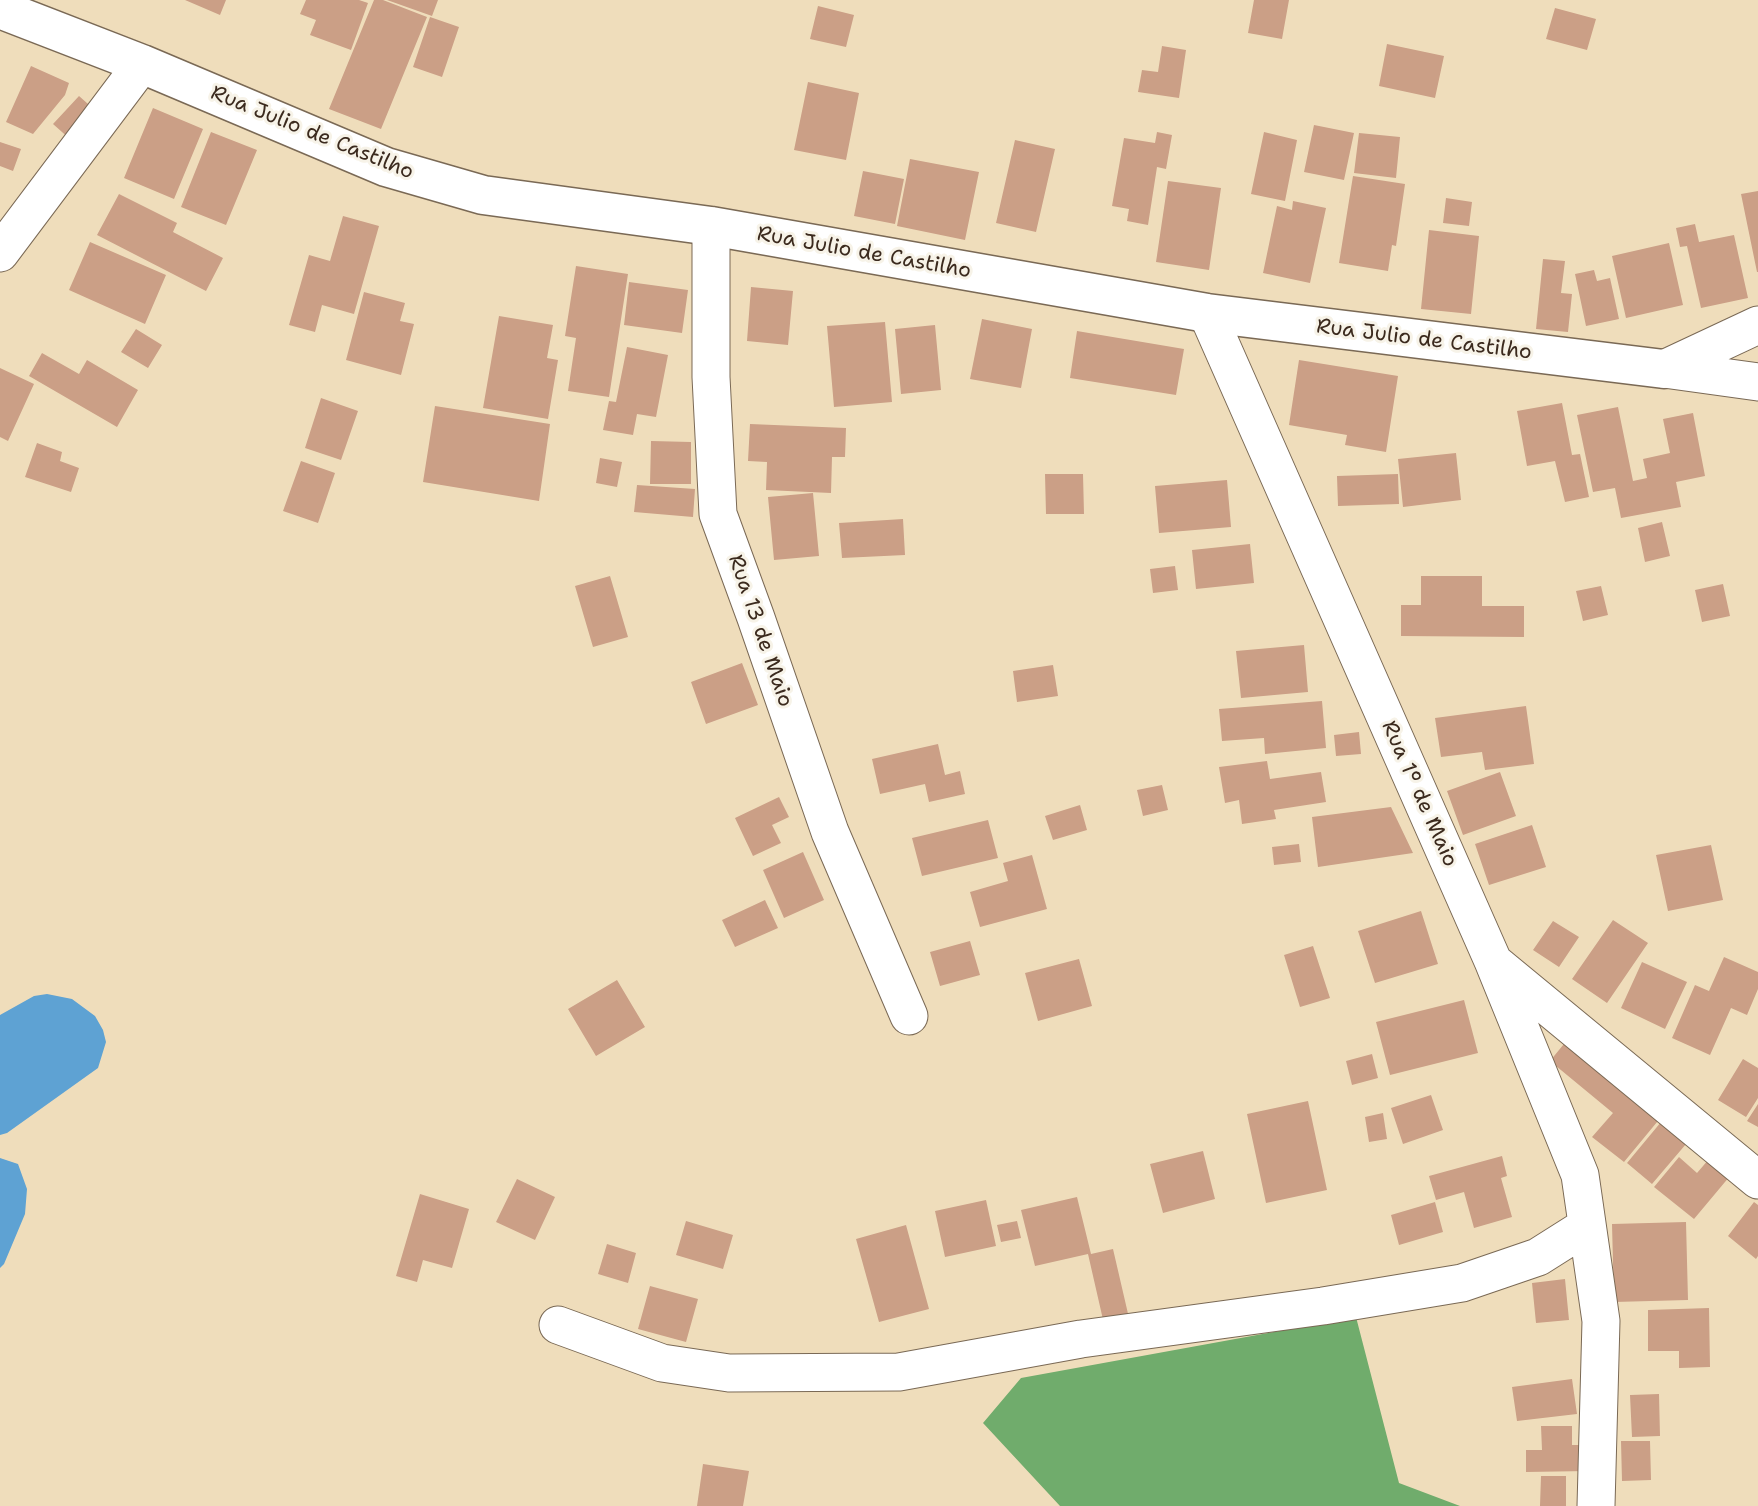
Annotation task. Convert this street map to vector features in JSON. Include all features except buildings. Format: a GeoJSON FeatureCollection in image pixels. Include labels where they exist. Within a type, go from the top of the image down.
{"type":"FeatureCollection","features":[{"type":"Feature","properties":{"kind":"street","name":"Rua Julio de Castilho"},"geometry":{"type":"LineString","coordinates":[[0,9],[142,64],[386,167],[483,195],[710,226],[1207,313],[1758,382]]}},
{"type":"Feature","properties":{"kind":"street"},"geometry":{"type":"LineString","coordinates":[[0,253],[142,64]]}},
{"type":"Feature","properties":{"kind":"street","name":"Rua 13 de Maio"},"geometry":{"type":"LineString","coordinates":[[710,226],[711,377],[718,514],[830,832],[909,1016]]}},
{"type":"Feature","properties":{"kind":"street","name":"Rua 1º de Maio"},"geometry":{"type":"LineString","coordinates":[[1207,313],[1493,961],[1758,1180]]}},
{"type":"Feature","properties":{"kind":"street"},"geometry":{"type":"LineString","coordinates":[[1664,369],[1758,325]]}},
{"type":"Feature","properties":{"kind":"street"},"geometry":{"type":"LineString","coordinates":[[1493,961],[1580,1175],[1601,1321],[1596,1506]]}},
{"type":"Feature","properties":{"kind":"street"},"geometry":{"type":"LineString","coordinates":[[558,1325],[662,1363],[730,1373],[899,1372],[1081,1339],[1323,1306],[1462,1283],[1538,1257],[1587,1226]]}},
{"type":"Feature","properties":{"kind":"green space"},"geometry":{"type":"Polygon","coordinates":[[[1356,1317],[1399,1483],[1460,1506],[1060,1506],[983,1423],[1021,1378],[1356,1317]]]}},
{"type":"Feature","properties":{"kind":"water"},"geometry":{"type":"Polygon","coordinates":[[[47,994],[72,999],[95,1016],[106,1042],[98,1068],[7,1133],[0,1135],[0,1015],[34,996],[47,994]]]}},
{"type":"Feature","properties":{"kind":"water"},"geometry":{"type":"Polygon","coordinates":[[[0,1158],[18,1164],[27,1189],[25,1214],[0,1268],[0,1158]]]}}]}
